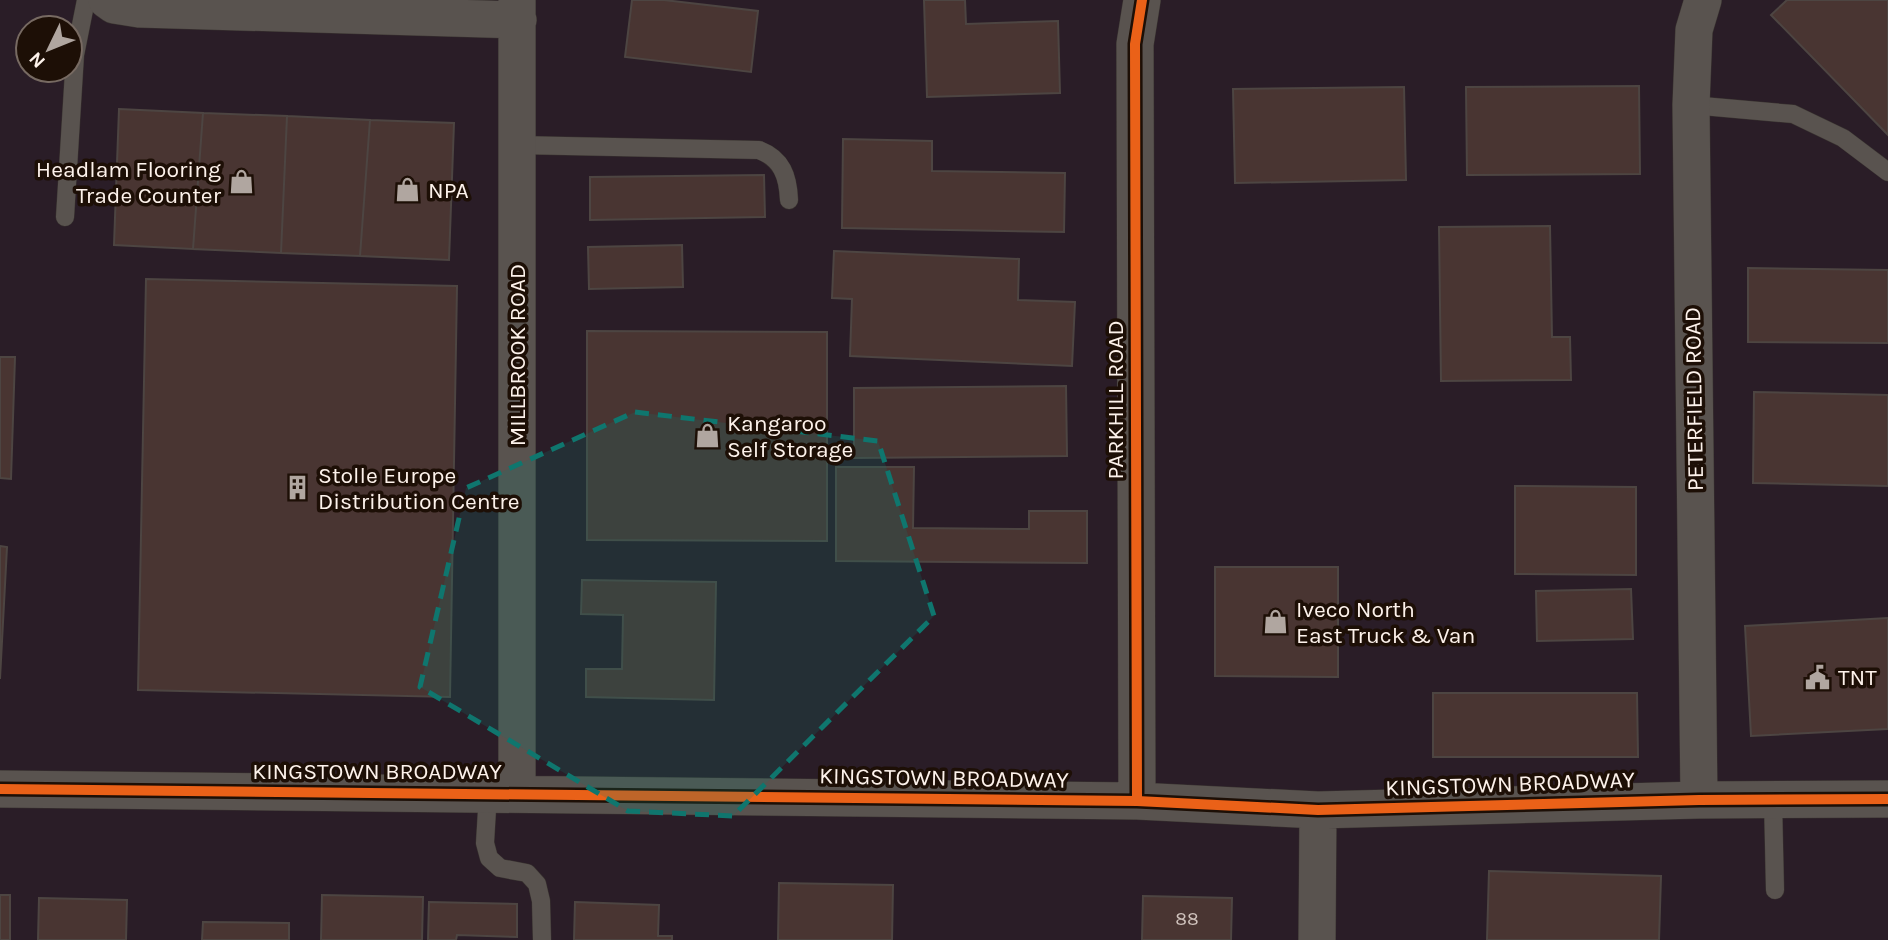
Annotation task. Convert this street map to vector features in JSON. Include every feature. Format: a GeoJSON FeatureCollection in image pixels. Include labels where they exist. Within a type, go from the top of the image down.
{"type":"FeatureCollection","features":[{"type":"Feature","properties":{"kind":"street"},"geometry":{"type":"LineString","coordinates":[[107,0],[114,5],[139,9],[517,10]]}},
{"type":"Feature","properties":{"kind":"street","name":"PARKHILL ROAD"},"geometry":{"type":"LineString","coordinates":[[1137,801],[1135,44],[1142,0]]}},
{"type":"Feature","properties":{"kind":"street","name":"PETERFIELD ROAD"},"geometry":{"type":"LineString","coordinates":[[1699,800],[1691,104],[1694,30],[1703,0]]}},
{"type":"Feature","properties":{"kind":"street","name":"MILLBROOK ROAD"},"geometry":{"type":"LineString","coordinates":[[503,793],[517,145],[517,10]]}},
{"type":"Feature","properties":{"kind":"street","name":"KINGSTOWN BROADWAY"},"geometry":{"type":"LineString","coordinates":[[0,789],[1137,801],[1318,810],[1699,800],[1888,799]]}},
{"type":"Feature","properties":{"kind":"street"},"geometry":{"type":"LineString","coordinates":[[1317,940],[1318,810]]}},
{"type":"Feature","properties":{"kind":"lane"},"geometry":{"type":"LineString","coordinates":[[65,217],[75,55],[86,0]]}},
{"type":"Feature","properties":{"kind":"lane"},"geometry":{"type":"LineString","coordinates":[[1691,104],[1793,114],[1843,138],[1888,172]]}},
{"type":"Feature","properties":{"kind":"lane"},"geometry":{"type":"LineString","coordinates":[[517,145],[759,150],[772,155],[784,170],[789,200]]}},
{"type":"Feature","properties":{"kind":"lane"},"geometry":{"type":"LineString","coordinates":[[503,793],[485,843],[489,858],[500,867],[527,873],[537,884],[541,901],[542,940]]}},
{"type":"Feature","properties":{"kind":"lane"},"geometry":{"type":"LineString","coordinates":[[1773,800],[1775,890]]}},
{"type":"Feature","properties":{"kind":"highlighted area"},"geometry":{"type":"Polygon","coordinates":[[[635,412],[878,441],[934,616],[733,816],[628,811],[420,687],[466,488],[635,412]]]}},
{"type":"Feature","properties":{"kind":"shaded area"},"geometry":{"type":"Polygon","coordinates":[[[0,0],[1888,0],[1888,940],[0,940],[0,0]]]}},
{"type":"Feature","properties":{"kind":"building"},"geometry":{"type":"Polygon","coordinates":[[[632,0],[664,0],[758,11],[751,72],[625,57],[632,0]]]}},
{"type":"Feature","properties":{"kind":"building"},"geometry":{"type":"Polygon","coordinates":[[[924,0],[965,0],[966,24],[1058,21],[1060,93],[927,97],[924,0]]]}},
{"type":"Feature","properties":{"kind":"building"},"geometry":{"type":"Polygon","coordinates":[[[1787,0],[1888,0],[1888,135],[1771,15],[1787,0]]]}},
{"type":"Feature","properties":{"kind":"building"},"geometry":{"type":"Polygon","coordinates":[[[1639,86],[1640,174],[1467,175],[1466,87],[1639,86]]]}},
{"type":"Feature","properties":{"kind":"building"},"geometry":{"type":"Polygon","coordinates":[[[1404,87],[1406,180],[1235,183],[1233,89],[1404,87]]]}},
{"type":"Feature","properties":{"kind":"building"},"geometry":{"type":"Polygon","coordinates":[[[119,109],[203,113],[193,249],[114,245],[119,109]]]}},
{"type":"Feature","properties":{"kind":"building","name":"Headlam Flooring Trade Counter"},"geometry":{"type":"Polygon","coordinates":[[[203,113],[287,116],[281,253],[193,249],[203,113]]]}},
{"type":"Feature","properties":{"kind":"building"},"geometry":{"type":"Polygon","coordinates":[[[287,116],[370,120],[360,256],[281,253],[287,116]]]}},
{"type":"Feature","properties":{"kind":"building","name":"NPA"},"geometry":{"type":"Polygon","coordinates":[[[370,120],[454,123],[449,260],[360,256],[370,120]]]}},
{"type":"Feature","properties":{"kind":"building"},"geometry":{"type":"Polygon","coordinates":[[[843,139],[932,141],[932,171],[1065,173],[1064,232],[842,228],[843,139]]]}},
{"type":"Feature","properties":{"kind":"building"},"geometry":{"type":"Polygon","coordinates":[[[764,175],[765,217],[590,220],[590,177],[764,175]]]}},
{"type":"Feature","properties":{"kind":"building"},"geometry":{"type":"Polygon","coordinates":[[[1550,226],[1552,337],[1570,337],[1571,380],[1441,381],[1439,227],[1550,226]]]}},
{"type":"Feature","properties":{"kind":"building"},"geometry":{"type":"Polygon","coordinates":[[[682,245],[683,287],[589,289],[588,247],[682,245]]]}},
{"type":"Feature","properties":{"kind":"building"},"geometry":{"type":"Polygon","coordinates":[[[834,251],[1019,259],[1018,300],[1075,302],[1072,366],[850,356],[852,299],[832,298],[834,251]]]}},
{"type":"Feature","properties":{"kind":"building"},"geometry":{"type":"Polygon","coordinates":[[[1748,268],[1888,270],[1888,343],[1748,342],[1748,268]]]}},
{"type":"Feature","properties":{"kind":"building","name":"Stolle Europe Distribution Centre"},"geometry":{"type":"Polygon","coordinates":[[[146,279],[457,286],[450,697],[138,690],[146,279]]]}},
{"type":"Feature","properties":{"kind":"building","name":"Kangaroo Self Storage"},"geometry":{"type":"Polygon","coordinates":[[[587,331],[827,332],[827,541],[587,540],[587,331]]]}},
{"type":"Feature","properties":{"kind":"building"},"geometry":{"type":"Polygon","coordinates":[[[0,357],[15,357],[11,479],[0,478],[0,357]]]}},
{"type":"Feature","properties":{"kind":"building"},"geometry":{"type":"Polygon","coordinates":[[[1066,386],[1067,456],[854,458],[854,388],[1066,386]]]}},
{"type":"Feature","properties":{"kind":"building"},"geometry":{"type":"Polygon","coordinates":[[[1754,392],[1888,395],[1888,486],[1753,483],[1754,392]]]}},
{"type":"Feature","properties":{"kind":"building"},"geometry":{"type":"Polygon","coordinates":[[[836,467],[914,467],[913,528],[1029,529],[1029,511],[1087,511],[1087,563],[836,561],[836,467]]]}},
{"type":"Feature","properties":{"kind":"building"},"geometry":{"type":"Polygon","coordinates":[[[1515,486],[1636,487],[1636,575],[1515,574],[1515,486]]]}},
{"type":"Feature","properties":{"kind":"building"},"geometry":{"type":"Polygon","coordinates":[[[0,546],[7,547],[0,679],[0,546]]]}},
{"type":"Feature","properties":{"kind":"building","name":"Iveco North East Truck & Van"},"geometry":{"type":"Polygon","coordinates":[[[1215,567],[1338,567],[1338,677],[1215,676],[1215,567]]]}},
{"type":"Feature","properties":{"kind":"building"},"geometry":{"type":"Polygon","coordinates":[[[582,580],[716,582],[714,700],[586,697],[586,669],[622,669],[623,615],[581,614],[582,580]]]}},
{"type":"Feature","properties":{"kind":"building"},"geometry":{"type":"Polygon","coordinates":[[[1631,589],[1633,639],[1537,641],[1536,591],[1631,589]]]}},
{"type":"Feature","properties":{"kind":"building","name":"TNT"},"geometry":{"type":"Polygon","coordinates":[[[1888,618],[1888,729],[1751,736],[1745,626],[1888,618]]]}},
{"type":"Feature","properties":{"kind":"building"},"geometry":{"type":"Polygon","coordinates":[[[1433,693],[1637,693],[1638,757],[1433,757],[1433,693]]]}},
{"type":"Feature","properties":{"kind":"building"},"geometry":{"type":"Polygon","coordinates":[[[1489,871],[1661,876],[1659,940],[1487,940],[1489,871]]]}},
{"type":"Feature","properties":{"kind":"building"},"geometry":{"type":"Polygon","coordinates":[[[779,883],[893,885],[892,940],[778,940],[779,883]]]}},
{"type":"Feature","properties":{"kind":"building"},"geometry":{"type":"Polygon","coordinates":[[[0,895],[10,895],[10,940],[0,940],[0,895]]]}},
{"type":"Feature","properties":{"kind":"building"},"geometry":{"type":"Polygon","coordinates":[[[322,895],[423,897],[422,940],[321,940],[322,895]]]}},
{"type":"Feature","properties":{"kind":"building"},"geometry":{"type":"Polygon","coordinates":[[[1143,896],[1232,898],[1231,940],[1142,940],[1143,896]]]}},
{"type":"Feature","properties":{"kind":"building"},"geometry":{"type":"Polygon","coordinates":[[[39,898],[127,900],[126,940],[38,940],[39,898]]]}},
{"type":"Feature","properties":{"kind":"building"},"geometry":{"type":"Polygon","coordinates":[[[429,902],[517,904],[517,937],[457,935],[456,940],[428,940],[429,902]]]}},
{"type":"Feature","properties":{"kind":"building"},"geometry":{"type":"Polygon","coordinates":[[[575,902],[659,905],[658,936],[672,936],[672,940],[574,940],[575,902]]]}},
{"type":"Feature","properties":{"kind":"building"},"geometry":{"type":"Polygon","coordinates":[[[203,922],[289,923],[289,940],[202,940],[203,922]]]}},
{"type":"Feature","properties":{"kind":"cycle path"},"geometry":{"type":"LineString","coordinates":[[1137,801],[1135,44],[1142,0]]}},
{"type":"Feature","properties":{"kind":"cycle path"},"geometry":{"type":"LineString","coordinates":[[0,789],[1137,801],[1318,810],[1699,800],[1888,799]]}},
{"type":"Feature","properties":{"kind":"place","name":"Headlam Flooring Trade Counter"},"geometry":{"type":"Point","coordinates":[241,182]}},
{"type":"Feature","properties":{"kind":"place","name":"NPA"},"geometry":{"type":"Point","coordinates":[408,190]}},
{"type":"Feature","properties":{"kind":"place","name":"Kangaroo Self Storage"},"geometry":{"type":"Point","coordinates":[707,436]}},
{"type":"Feature","properties":{"kind":"place","name":"Stolle Europe Distribution Centre"},"geometry":{"type":"Point","coordinates":[298,488]}},
{"type":"Feature","properties":{"kind":"place","name":"Iveco North East Truck & Van"},"geometry":{"type":"Point","coordinates":[1276,622]}},
{"type":"Feature","properties":{"kind":"place","name":"TNT"},"geometry":{"type":"Point","coordinates":[1818,677]}}]}
